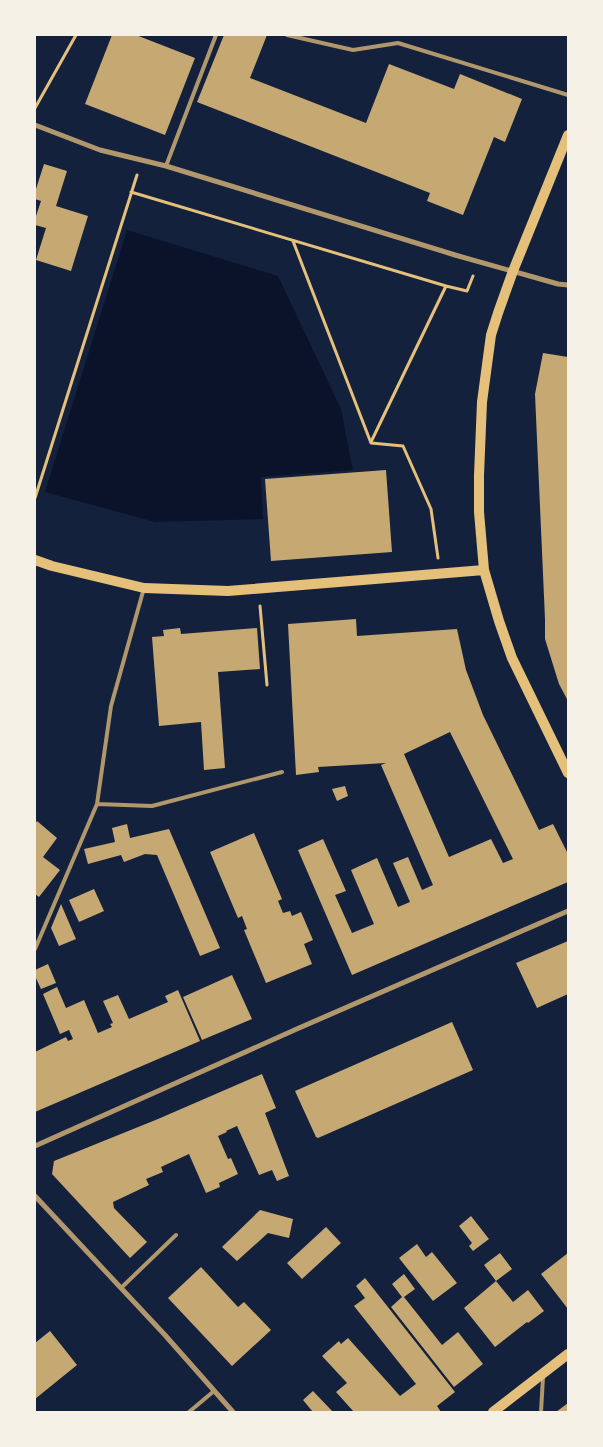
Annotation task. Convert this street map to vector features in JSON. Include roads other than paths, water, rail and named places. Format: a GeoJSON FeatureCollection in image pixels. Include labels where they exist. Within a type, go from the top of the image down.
{"type":"FeatureCollection","features":[{"type":"Feature","properties":{"kind":"main road"},"geometry":{"type":"LineString","coordinates":[[568,136],[513,271],[491,336],[482,402],[479,512],[484,570],[506,642],[568,774]]}},
{"type":"Feature","properties":{"kind":"main road"},"geometry":{"type":"LineString","coordinates":[[35,560],[52,566],[144,588],[228,591],[484,570]]}},
{"type":"Feature","properties":{"kind":"main road"},"geometry":{"type":"LineString","coordinates":[[493,1412],[568,1354]]}},
{"type":"Feature","properties":{"kind":"street"},"geometry":{"type":"LineString","coordinates":[[35,125],[100,150],[142,159],[478,261],[558,284],[568,284]]}},
{"type":"Feature","properties":{"kind":"street"},"geometry":{"type":"LineString","coordinates":[[35,1146],[568,911]]}},
{"type":"Feature","properties":{"kind":"street"},"geometry":{"type":"LineString","coordinates":[[35,1196],[121,1288],[232,1412]]}},
{"type":"Feature","properties":{"kind":"lane"},"geometry":{"type":"LineString","coordinates":[[166,166],[216,35]]}},
{"type":"Feature","properties":{"kind":"lane"},"geometry":{"type":"LineString","coordinates":[[287,35],[353,50],[398,43],[568,95]]}},
{"type":"Feature","properties":{"kind":"lane"},"geometry":{"type":"LineString","coordinates":[[35,949],[97,804],[111,706],[144,588]]}},
{"type":"Feature","properties":{"kind":"lane"},"geometry":{"type":"LineString","coordinates":[[97,804],[152,806],[282,772]]}},
{"type":"Feature","properties":{"kind":"lane"},"geometry":{"type":"LineString","coordinates":[[121,1288],[176,1235]]}},
{"type":"Feature","properties":{"kind":"lane"},"geometry":{"type":"LineString","coordinates":[[541,1412],[543,1373]]}},
{"type":"Feature","properties":{"kind":"lane"},"geometry":{"type":"LineString","coordinates":[[189,1412],[214,1391]]}},
{"type":"Feature","properties":{"kind":"water"},"geometry":{"type":"Polygon","coordinates":[[[127,230],[278,276],[341,409],[353,470],[261,477],[263,519],[155,522],[45,492],[127,230]]]}}]}
